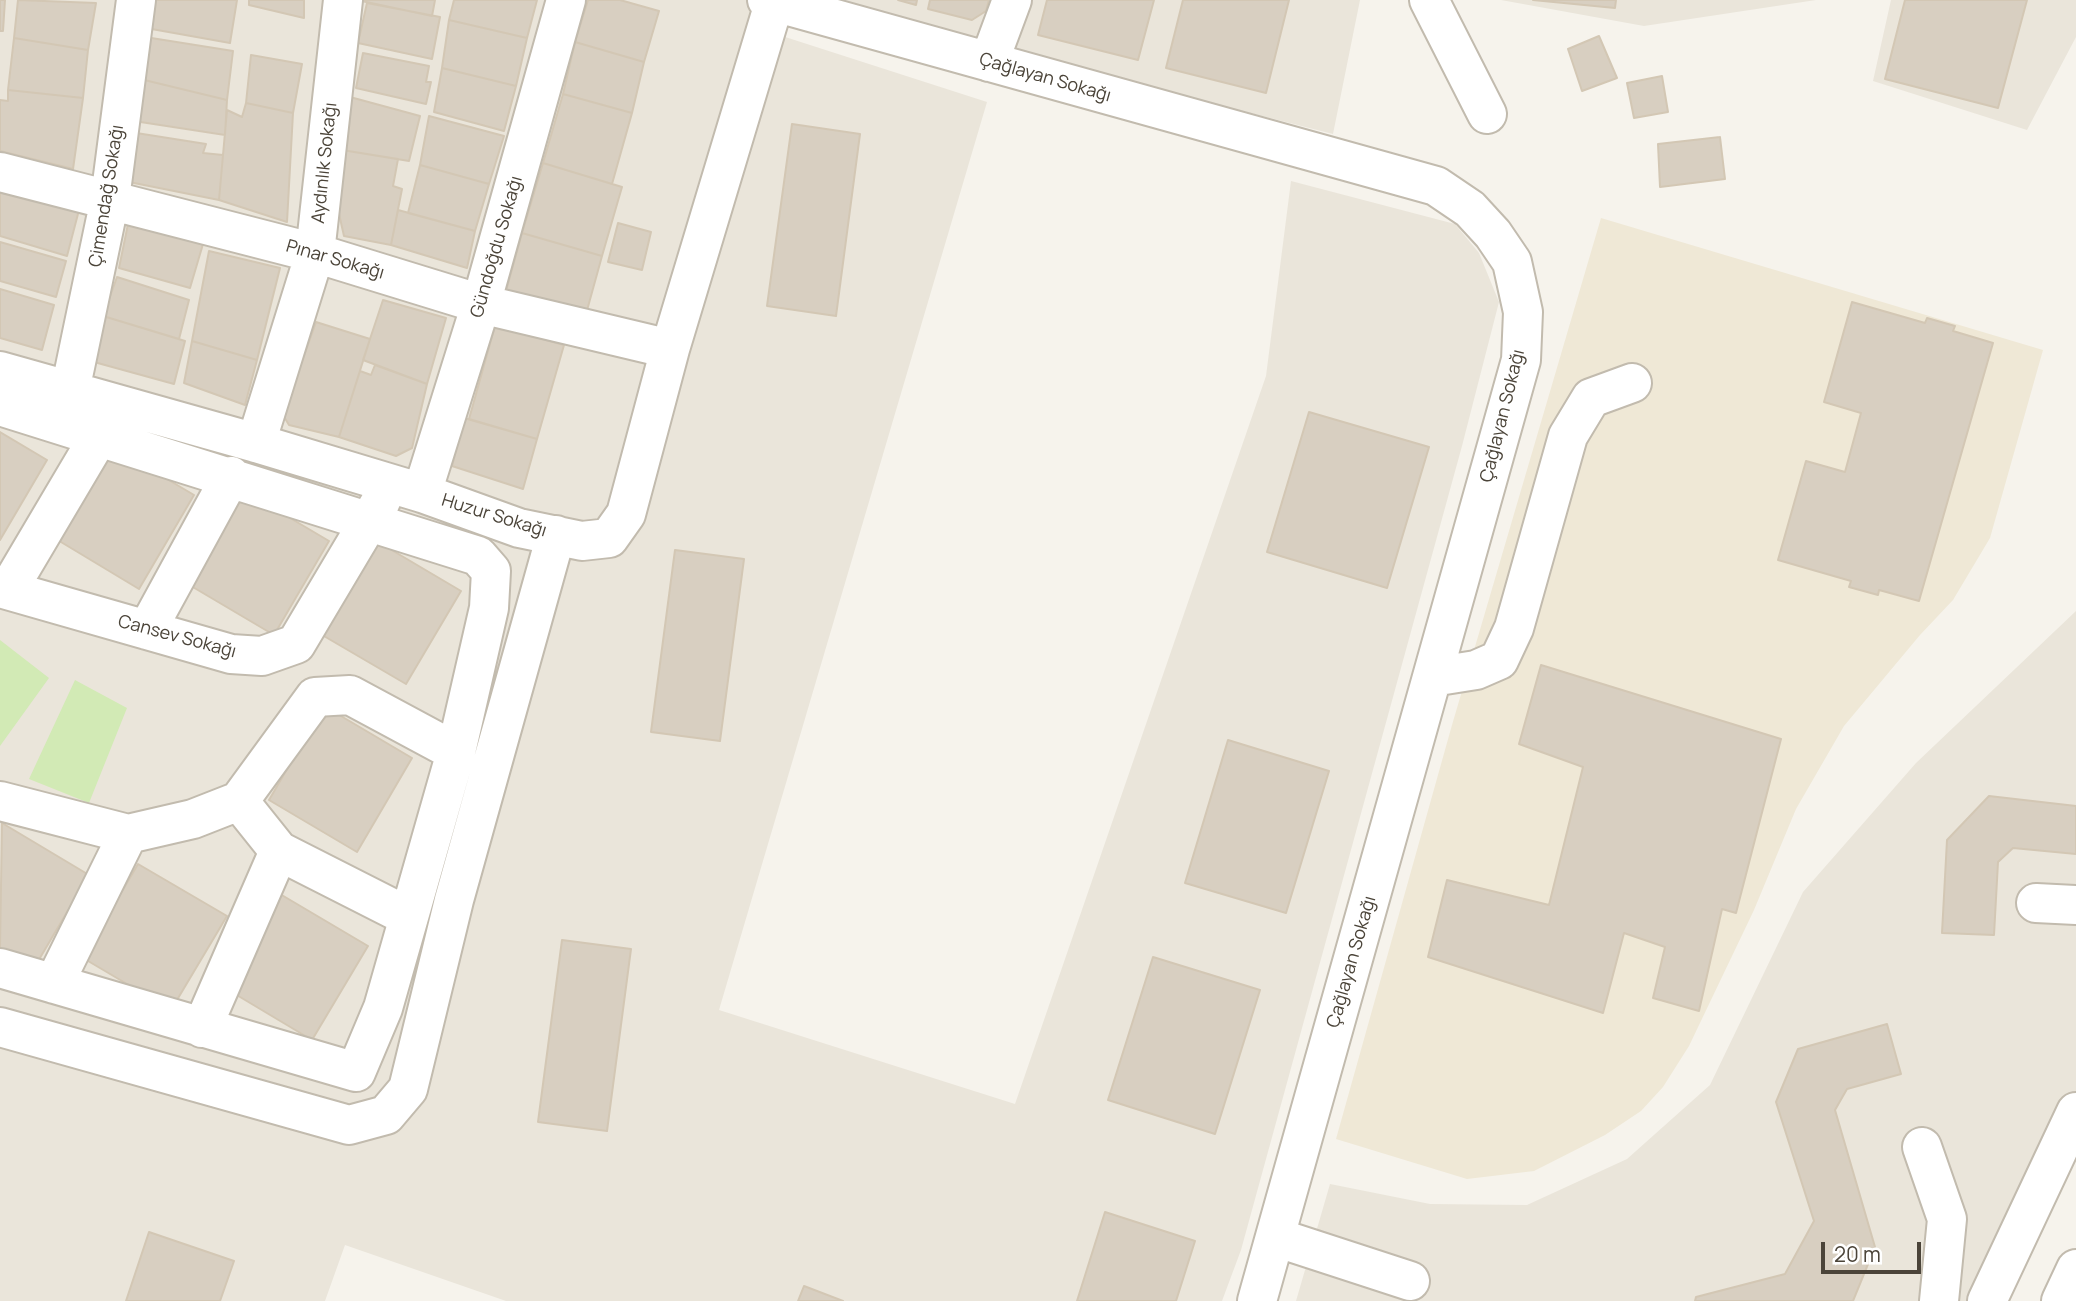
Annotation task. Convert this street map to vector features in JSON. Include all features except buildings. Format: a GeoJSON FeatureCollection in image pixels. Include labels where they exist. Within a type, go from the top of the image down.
{"type":"FeatureCollection","features":[{"type":"Feature","properties":{"kind":"street","name":"Çimendağ Sokağı"},"geometry":{"type":"LineString","coordinates":[[70,391],[110,199],[135,0]]}},
{"type":"Feature","properties":{"kind":"street","name":"Aydınlık Sokağı"},"geometry":{"type":"LineString","coordinates":[[256,443],[315,253],[342,0]]}},
{"type":"Feature","properties":{"kind":"street","name":"Gündoğdu Sokağı"},"geometry":{"type":"LineString","coordinates":[[407,488],[481,304],[566,0]]}},
{"type":"Feature","properties":{"kind":"street"},"geometry":{"type":"LineString","coordinates":[[989,62],[1012,0]]}},
{"type":"Feature","properties":{"kind":"street"},"geometry":{"type":"LineString","coordinates":[[1429,0],[1487,114]]}},
{"type":"Feature","properties":{"kind":"street","name":"Çağlayan Sokağı"},"geometry":{"type":"LineString","coordinates":[[772,1],[1436,186],[1470,209],[1493,234],[1512,262],[1523,312],[1521,360],[1258,1301]]}},
{"type":"Feature","properties":{"kind":"street","name":"Huzur Sokağı"},"geometry":{"type":"LineString","coordinates":[[0,371],[407,488],[519,528],[582,541],[608,538],[626,514],[670,349],[772,1]]}},
{"type":"Feature","properties":{"kind":"street","name":"Pınar Sokağı"},"geometry":{"type":"LineString","coordinates":[[0,172],[315,253],[481,304],[670,349]]}},
{"type":"Feature","properties":{"kind":"street"},"geometry":{"type":"LineString","coordinates":[[1432,677],[1476,670],[1499,660],[1514,628],[1568,436],[1591,398],[1632,383]]}},
{"type":"Feature","properties":{"kind":"street"},"geometry":{"type":"LineString","coordinates":[[0,406],[98,438],[231,476],[478,556],[491,572],[489,608],[456,752],[383,1008],[356,1072],[0,968]]}},
{"type":"Feature","properties":{"kind":"street"},"geometry":{"type":"LineString","coordinates":[[4,589],[98,438]]}},
{"type":"Feature","properties":{"kind":"street"},"geometry":{"type":"LineString","coordinates":[[147,630],[231,476]]}},
{"type":"Feature","properties":{"kind":"street","name":"Cansev Sokağı"},"geometry":{"type":"LineString","coordinates":[[4,589],[231,654],[262,656],[296,645],[369,521],[407,488]]}},
{"type":"Feature","properties":{"kind":"street"},"geometry":{"type":"LineString","coordinates":[[0,1027],[349,1125],[386,1115],[408,1089],[454,900],[556,535]]}},
{"type":"Feature","properties":{"kind":"street"},"geometry":{"type":"LineString","coordinates":[[0,801],[128,834],[193,819],[239,801],[315,697],[349,695],[456,752]]}},
{"type":"Feature","properties":{"kind":"street"},"geometry":{"type":"LineString","coordinates":[[239,801],[279,850],[409,917]]}},
{"type":"Feature","properties":{"kind":"street"},"geometry":{"type":"LineString","coordinates":[[54,984],[128,834]]}},
{"type":"Feature","properties":{"kind":"street"},"geometry":{"type":"LineString","coordinates":[[202,1028],[279,850]]}},
{"type":"Feature","properties":{"kind":"street"},"geometry":{"type":"LineString","coordinates":[[2036,903],[2076,905]]}},
{"type":"Feature","properties":{"kind":"street"},"geometry":{"type":"LineString","coordinates":[[1987,1301],[2076,1112]]}},
{"type":"Feature","properties":{"kind":"street"},"geometry":{"type":"LineString","coordinates":[[1922,1147],[1947,1219],[1939,1301]]}},
{"type":"Feature","properties":{"kind":"street"},"geometry":{"type":"LineString","coordinates":[[1275,1237],[1410,1281]]}},
{"type":"Feature","properties":{"kind":"street"},"geometry":{"type":"LineString","coordinates":[[2061,1301],[2076,1269]]}},
{"type":"Feature","properties":{"kind":"shaded area"},"geometry":{"type":"Polygon","coordinates":[[[0,0],[758,0],[637,537],[779,35],[987,102],[719,1010],[1015,1104],[1266,376],[1291,181],[1455,224],[1479,253],[1499,302],[1462,446],[1241,1250],[1222,1301],[506,1301],[345,1245],[325,1301],[0,1301],[0,0]]]}},
{"type":"Feature","properties":{"kind":"shaded area"},"geometry":{"type":"Polygon","coordinates":[[[825,0],[1360,0],[1333,134],[979,44],[825,0]]]}},
{"type":"Feature","properties":{"kind":"shaded area"},"geometry":{"type":"Polygon","coordinates":[[[1501,0],[1816,0],[1644,26],[1501,0]]]}},
{"type":"Feature","properties":{"kind":"shaded area"},"geometry":{"type":"Polygon","coordinates":[[[1891,0],[2076,0],[2076,37],[2027,130],[1873,81],[1891,0]]]}},
{"type":"Feature","properties":{"kind":"shaded area"},"geometry":{"type":"Polygon","coordinates":[[[1601,218],[2043,350],[1990,538],[1953,600],[1844,726],[1796,809],[1754,910],[1689,1046],[1663,1087],[1641,1111],[1605,1135],[1534,1171],[1467,1179],[1336,1139],[1452,725],[1601,218]]]}},
{"type":"Feature","properties":{"kind":"shaded area"},"geometry":{"type":"Polygon","coordinates":[[[2076,611],[2076,1093],[1968,1301],[1296,1301],[1330,1184],[1430,1204],[1527,1205],[1627,1159],[1710,1085],[1803,892],[1916,763],[2076,611]]]}},
{"type":"Feature","properties":{"kind":"green space"},"geometry":{"type":"Polygon","coordinates":[[[0,640],[49,678],[0,746],[0,640]]]}},
{"type":"Feature","properties":{"kind":"green space"},"geometry":{"type":"Polygon","coordinates":[[[75,680],[127,708],[89,803],[29,779],[75,680]]]}}]}
